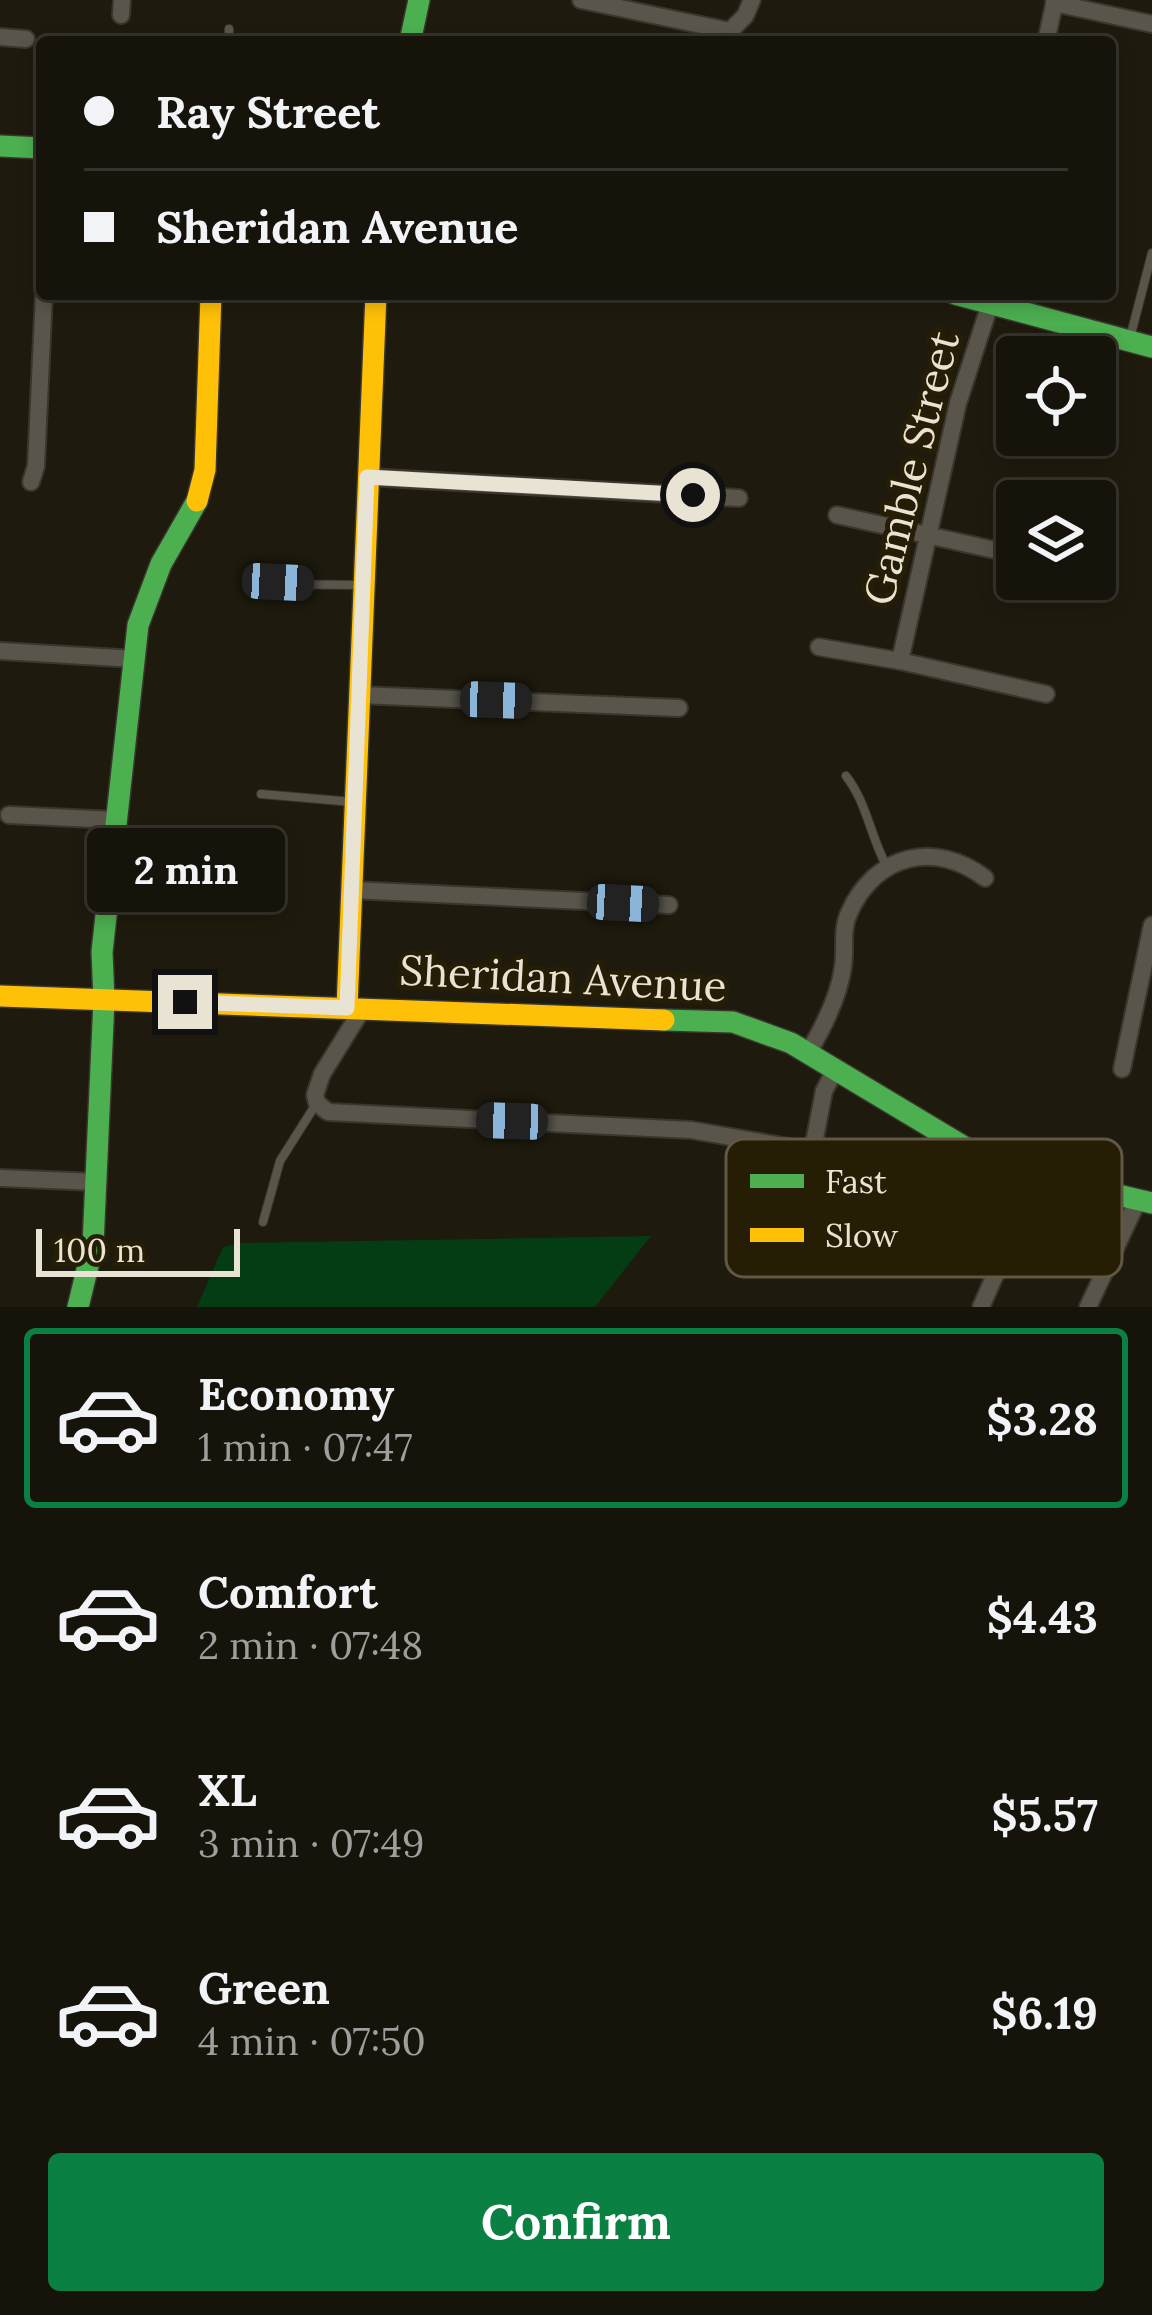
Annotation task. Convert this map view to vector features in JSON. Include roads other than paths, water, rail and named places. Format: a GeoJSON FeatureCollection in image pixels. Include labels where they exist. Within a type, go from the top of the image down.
{"type":"FeatureCollection","features":[{"type":"Feature","properties":{"kind":"street"},"geometry":{"type":"LineString","coordinates":[[411,36],[419,0]]}},
{"type":"Feature","properties":{"kind":"street"},"geometry":{"type":"LineString","coordinates":[[581,0],[726,36]]}},
{"type":"Feature","properties":{"kind":"street"},"geometry":{"type":"LineString","coordinates":[[731,36],[752,0]]}},
{"type":"Feature","properties":{"kind":"street"},"geometry":{"type":"LineString","coordinates":[[1047,36],[1054,1],[1152,24]]}},
{"type":"Feature","properties":{"kind":"street"},"geometry":{"type":"LineString","coordinates":[[0,37],[26,40]]}},
{"type":"Feature","properties":{"kind":"street"},"geometry":{"type":"LineString","coordinates":[[0,146],[36,148]]}},
{"type":"Feature","properties":{"kind":"street"},"geometry":{"type":"LineString","coordinates":[[31,482],[36,466],[44,300]]}},
{"type":"Feature","properties":{"kind":"street"},"geometry":{"type":"LineString","coordinates":[[78,1307],[92,1245],[104,1000],[102,952],[138,625],[160,564],[200,495],[211,300]]}},
{"type":"Feature","properties":{"kind":"street"},"geometry":{"type":"LineString","coordinates":[[376,300],[351,890],[355,1008],[322,1074],[317,1103],[340,1115],[691,1130],[743,1139]]}},
{"type":"Feature","properties":{"kind":"street","name":"Gamble Street"},"geometry":{"type":"LineString","coordinates":[[900,661],[958,403],[991,300]]}},
{"type":"Feature","properties":{"kind":"street"},"geometry":{"type":"LineString","coordinates":[[998,300],[1152,347]]}},
{"type":"Feature","properties":{"kind":"street"},"geometry":{"type":"LineString","coordinates":[[367,477],[739,498]]}},
{"type":"Feature","properties":{"kind":"street"},"geometry":{"type":"LineString","coordinates":[[837,515],[996,551]]}},
{"type":"Feature","properties":{"kind":"street"},"geometry":{"type":"LineString","coordinates":[[819,647],[1046,694]]}},
{"type":"Feature","properties":{"kind":"street"},"geometry":{"type":"LineString","coordinates":[[0,651],[136,658]]}},
{"type":"Feature","properties":{"kind":"street"},"geometry":{"type":"LineString","coordinates":[[359,695],[679,708]]}},
{"type":"Feature","properties":{"kind":"street"},"geometry":{"type":"LineString","coordinates":[[10,815],[115,820]]}},
{"type":"Feature","properties":{"kind":"street"},"geometry":{"type":"LineString","coordinates":[[808,1053],[835,998],[847,916],[863,886],[887,866],[913,855],[966,864],[985,878]]}},
{"type":"Feature","properties":{"kind":"street"},"geometry":{"type":"LineString","coordinates":[[351,890],[669,905]]}},
{"type":"Feature","properties":{"kind":"street"},"geometry":{"type":"LineString","coordinates":[[1122,1069],[1152,925]]}},
{"type":"Feature","properties":{"kind":"street","name":"Sheridan Avenue"},"geometry":{"type":"LineString","coordinates":[[0,996],[715,1020],[762,1030],[808,1053],[948,1139]]}},
{"type":"Feature","properties":{"kind":"street"},"geometry":{"type":"LineString","coordinates":[[814,1139],[824,1091],[836,1070]]}},
{"type":"Feature","properties":{"kind":"street"},"geometry":{"type":"LineString","coordinates":[[0,1178],[96,1182]]}},
{"type":"Feature","properties":{"kind":"street"},"geometry":{"type":"LineString","coordinates":[[1122,1244],[1145,1202]]}},
{"type":"Feature","properties":{"kind":"street"},"geometry":{"type":"LineString","coordinates":[[981,1307],[994,1277]]}},
{"type":"Feature","properties":{"kind":"street"},"geometry":{"type":"LineString","coordinates":[[1088,1307],[1104,1277]]}},
{"type":"Feature","properties":{"kind":"lane"},"geometry":{"type":"LineString","coordinates":[[229,36],[230,29]]}},
{"type":"Feature","properties":{"kind":"lane"},"geometry":{"type":"LineString","coordinates":[[1129,341],[1152,253]]}},
{"type":"Feature","properties":{"kind":"lane"},"geometry":{"type":"LineString","coordinates":[[259,584],[363,585]]}},
{"type":"Feature","properties":{"kind":"lane"},"geometry":{"type":"LineString","coordinates":[[846,776],[862,796],[874,841],[887,866]]}},
{"type":"Feature","properties":{"kind":"lane"},"geometry":{"type":"LineString","coordinates":[[261,794],[355,802]]}},
{"type":"Feature","properties":{"kind":"lane"},"geometry":{"type":"LineString","coordinates":[[263,1222],[280,1161],[317,1103]]}}]}
